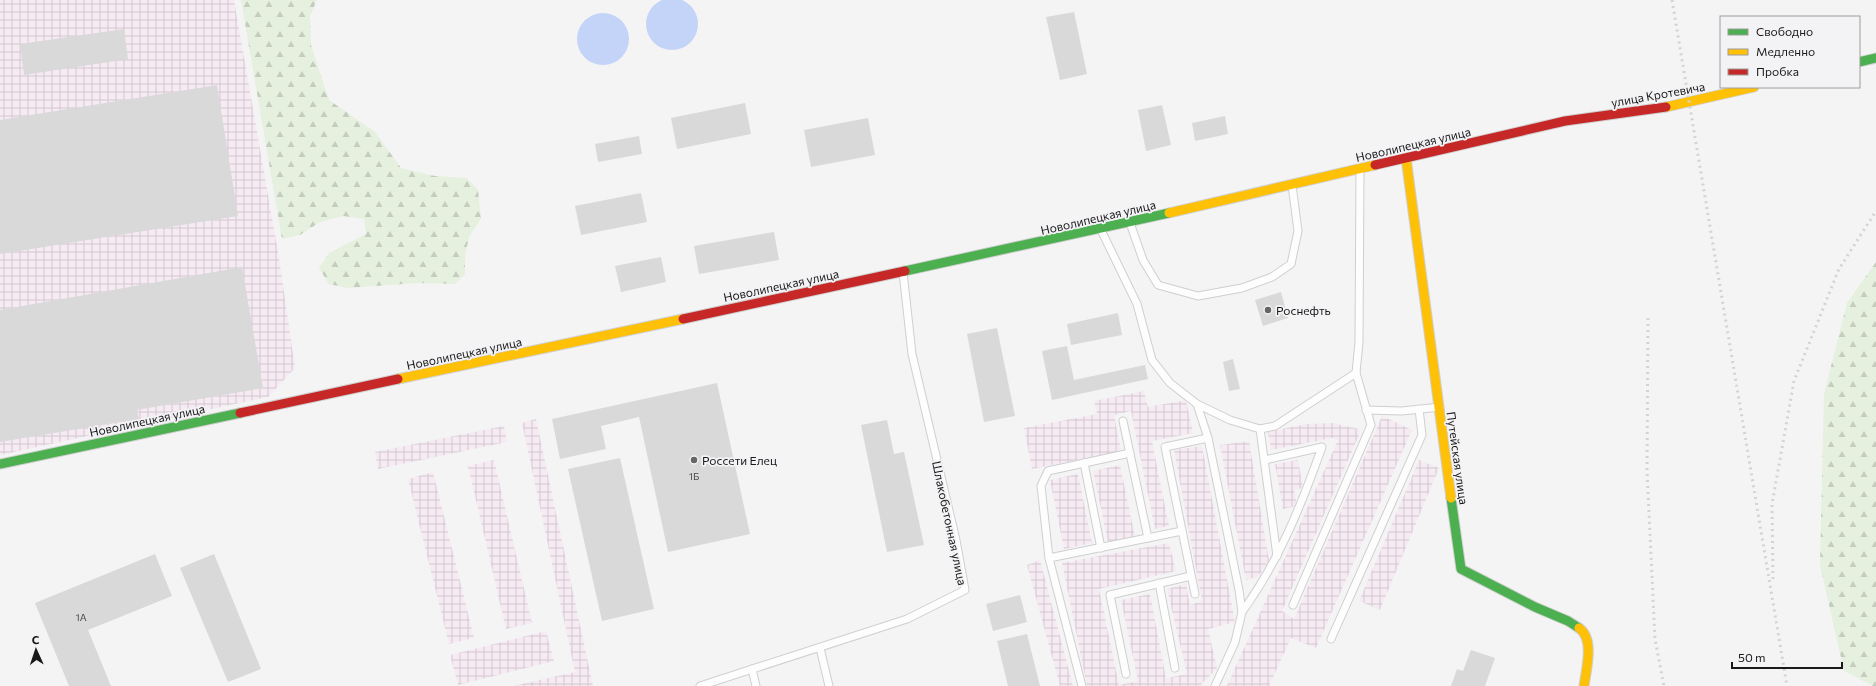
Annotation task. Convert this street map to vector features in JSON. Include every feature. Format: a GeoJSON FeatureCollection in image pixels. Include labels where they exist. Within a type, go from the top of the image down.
{"type":"FeatureCollection","features":[{"type":"Feature","properties":{"kind":"street"},"geometry":{"type":"LineString","coordinates":[[1860,62],[1876,58]]}},
{"type":"Feature","properties":{"kind":"street","name":"улица Кротевича"},"geometry":{"type":"LineString","coordinates":[[1565,121],[1662,108],[1750,88]]}},
{"type":"Feature","properties":{"kind":"street","name":"Новолипецкая улица"},"geometry":{"type":"LineString","coordinates":[[0,464],[1100,229],[1565,121]]}},
{"type":"Feature","properties":{"kind":"street","name":"Путейская улица"},"geometry":{"type":"LineString","coordinates":[[1406,158],[1461,569],[1535,607],[1568,621],[1583,631],[1589,649],[1584,686]]}},
{"type":"Feature","properties":{"kind":"lane"},"geometry":{"type":"LineString","coordinates":[[1293,605],[1371,425],[1356,373],[1359,342],[1360,169]]}},
{"type":"Feature","properties":{"kind":"lane"},"geometry":{"type":"LineString","coordinates":[[1130,222],[1143,260],[1158,285],[1198,296],[1242,288],[1272,277],[1291,264],[1298,232],[1292,185]]}},
{"type":"Feature","properties":{"kind":"lane"},"geometry":{"type":"LineString","coordinates":[[1100,229],[1136,304],[1152,360],[1170,384],[1197,404],[1230,420],[1260,429],[1275,426],[1356,373]]}},
{"type":"Feature","properties":{"kind":"lane","name":"Шлакобетонная улица"},"geometry":{"type":"LineString","coordinates":[[700,686],[907,619],[965,590],[956,540],[912,354],[903,272]]}},
{"type":"Feature","properties":{"kind":"lane"},"geometry":{"type":"LineString","coordinates":[[1197,404],[1208,438],[1239,590],[1242,612],[1236,642],[1215,686]]}},
{"type":"Feature","properties":{"kind":"lane"},"geometry":{"type":"LineString","coordinates":[[1366,410],[1402,411],[1440,407]]}},
{"type":"Feature","properties":{"kind":"lane"},"geometry":{"type":"LineString","coordinates":[[1331,639],[1422,435],[1419,409]]}},
{"type":"Feature","properties":{"kind":"lane"},"geometry":{"type":"LineString","coordinates":[[1124,421],[1148,538]]}},
{"type":"Feature","properties":{"kind":"lane"},"geometry":{"type":"LineString","coordinates":[[1260,429],[1277,557]]}},
{"type":"Feature","properties":{"kind":"lane"},"geometry":{"type":"LineString","coordinates":[[1195,594],[1165,447],[1208,438]]}},
{"type":"Feature","properties":{"kind":"lane"},"geometry":{"type":"LineString","coordinates":[[1242,612],[1259,588],[1277,557],[1301,505],[1322,447],[1265,460]]}},
{"type":"Feature","properties":{"kind":"lane"},"geometry":{"type":"LineString","coordinates":[[1082,686],[1049,558],[1041,486],[1048,471],[1130,454]]}},
{"type":"Feature","properties":{"kind":"lane"},"geometry":{"type":"LineString","coordinates":[[1084,463],[1101,548]]}},
{"type":"Feature","properties":{"kind":"lane"},"geometry":{"type":"LineString","coordinates":[[1049,558],[1182,531]]}},
{"type":"Feature","properties":{"kind":"lane"},"geometry":{"type":"LineString","coordinates":[[1126,674],[1110,595],[1191,576]]}},
{"type":"Feature","properties":{"kind":"lane"},"geometry":{"type":"LineString","coordinates":[[1159,583],[1175,668]]}},
{"type":"Feature","properties":{"kind":"lane"},"geometry":{"type":"LineString","coordinates":[[820,648],[829,686]]}},
{"type":"Feature","properties":{"kind":"lane"},"geometry":{"type":"LineString","coordinates":[[752,669],[756,686]]}},
{"type":"Feature","properties":{"kind":"shaded area"},"geometry":{"type":"Polygon","coordinates":[[[0,0],[234,0],[279,258],[295,368],[268,397],[0,455],[0,0]]]}},
{"type":"Feature","properties":{"kind":"shaded area"},"geometry":{"type":"Polygon","coordinates":[[[1144,391],[1148,407],[1186,400],[1193,433],[1152,441],[1169,526],[1155,529],[1131,411],[1114,415],[1121,451],[1032,469],[1024,428],[1097,414],[1094,401],[1144,391]]]}},
{"type":"Feature","properties":{"kind":"shaded area"},"geometry":{"type":"Polygon","coordinates":[[[1382,416],[1412,430],[1316,648],[1291,638],[1269,686],[1227,686],[1338,440],[1332,438],[1271,450],[1268,432],[1306,424],[1333,423],[1359,429],[1359,435],[1282,611],[1294,619],[1382,416]]]}},
{"type":"Feature","properties":{"kind":"shaded area"},"geometry":{"type":"Polygon","coordinates":[[[536,419],[593,686],[513,686],[575,672],[522,423],[536,419]]]}},
{"type":"Feature","properties":{"kind":"shaded area"},"geometry":{"type":"Polygon","coordinates":[[[504,426],[507,442],[378,469],[375,452],[504,426]]]}},
{"type":"Feature","properties":{"kind":"shaded area"},"geometry":{"type":"Polygon","coordinates":[[[1249,441],[1269,560],[1258,577],[1246,580],[1220,445],[1249,441]]]}},
{"type":"Feature","properties":{"kind":"shaded area"},"geometry":{"type":"Polygon","coordinates":[[[1202,446],[1235,622],[1208,629],[1217,668],[1200,686],[1087,686],[1062,563],[1169,543],[1176,571],[1099,589],[1119,685],[1138,681],[1121,600],[1150,594],[1166,678],[1187,674],[1167,589],[1186,584],[1190,605],[1202,601],[1174,450],[1202,446]]]}},
{"type":"Feature","properties":{"kind":"shaded area"},"geometry":{"type":"Polygon","coordinates":[[[494,460],[532,623],[506,629],[468,466],[494,460]]]}},
{"type":"Feature","properties":{"kind":"shaded area"},"geometry":{"type":"Polygon","coordinates":[[[1298,460],[1303,488],[1294,490],[1297,506],[1283,509],[1275,464],[1298,460]]]}},
{"type":"Feature","properties":{"kind":"shaded area"},"geometry":{"type":"Polygon","coordinates":[[[1419,460],[1439,468],[1380,610],[1359,601],[1419,460]]]}},
{"type":"Feature","properties":{"kind":"shaded area"},"geometry":{"type":"Polygon","coordinates":[[[1120,465],[1135,537],[1108,542],[1093,471],[1120,465]]]}},
{"type":"Feature","properties":{"kind":"shaded area"},"geometry":{"type":"Polygon","coordinates":[[[433,472],[474,638],[449,644],[408,479],[433,472]]]}},
{"type":"Feature","properties":{"kind":"shaded area"},"geometry":{"type":"Polygon","coordinates":[[[1078,474],[1092,543],[1064,549],[1050,480],[1078,474]]]}},
{"type":"Feature","properties":{"kind":"shaded area"},"geometry":{"type":"Polygon","coordinates":[[[1040,560],[1073,686],[1060,686],[1027,565],[1040,560]]]}},
{"type":"Feature","properties":{"kind":"shaded area"},"geometry":{"type":"Polygon","coordinates":[[[546,631],[554,661],[458,685],[450,655],[546,631]]]}},
{"type":"Feature","properties":{"kind":"green space"},"geometry":{"type":"Polygon","coordinates":[[[241,0],[317,0],[310,16],[311,45],[329,100],[375,132],[401,168],[435,176],[467,178],[478,190],[481,219],[470,235],[465,254],[465,274],[455,284],[418,283],[347,288],[329,284],[319,268],[329,253],[366,234],[364,219],[343,216],[320,222],[300,235],[282,239],[241,0]]]}},
{"type":"Feature","properties":{"kind":"green space"},"geometry":{"type":"Polygon","coordinates":[[[1876,262],[1876,686],[1873,686],[1844,671],[1820,565],[1824,394],[1847,303],[1876,262]]]}},
{"type":"Feature","properties":{"kind":"water"},"geometry":{"type":"Polygon","coordinates":[[[664,-1],[680,-1],[686,2],[694,10],[698,19],[698,29],[694,38],[686,46],[677,50],[667,50],[658,46],[650,38],[646,29],[646,19],[650,10],[658,2],[664,-1]]]}},
{"type":"Feature","properties":{"kind":"water"},"geometry":{"type":"Polygon","coordinates":[[[598,13],[608,13],[622,20],[629,34],[629,44],[622,58],[608,65],[598,65],[588,61],[581,54],[577,44],[577,34],[581,24],[588,17],[598,13]]]}},
{"type":"Feature","properties":{"kind":"building"},"geometry":{"type":"Polygon","coordinates":[[[1074,12],[1087,74],[1060,80],[1046,17],[1074,12]]]}},
{"type":"Feature","properties":{"kind":"building"},"geometry":{"type":"Polygon","coordinates":[[[124,29],[128,59],[24,75],[20,44],[124,29]]]}},
{"type":"Feature","properties":{"kind":"building"},"geometry":{"type":"Polygon","coordinates":[[[217,85],[238,216],[0,254],[0,120],[217,85]]]}},
{"type":"Feature","properties":{"kind":"building"},"geometry":{"type":"Polygon","coordinates":[[[745,103],[751,134],[677,149],[671,118],[745,103]]]}},
{"type":"Feature","properties":{"kind":"building"},"geometry":{"type":"Polygon","coordinates":[[[1162,105],[1171,145],[1146,151],[1138,110],[1162,105]]]}},
{"type":"Feature","properties":{"kind":"building"},"geometry":{"type":"Polygon","coordinates":[[[1225,116],[1228,134],[1195,141],[1192,123],[1225,116]]]}},
{"type":"Feature","properties":{"kind":"building"},"geometry":{"type":"Polygon","coordinates":[[[868,118],[875,155],[811,167],[804,130],[868,118]]]}},
{"type":"Feature","properties":{"kind":"building"},"geometry":{"type":"Polygon","coordinates":[[[639,136],[642,154],[598,162],[595,144],[639,136]]]}},
{"type":"Feature","properties":{"kind":"building"},"geometry":{"type":"Polygon","coordinates":[[[641,193],[647,222],[581,235],[575,206],[641,193]]]}},
{"type":"Feature","properties":{"kind":"building"},"geometry":{"type":"Polygon","coordinates":[[[774,232],[779,260],[699,274],[694,246],[774,232]]]}},
{"type":"Feature","properties":{"kind":"building"},"geometry":{"type":"Polygon","coordinates":[[[661,257],[666,282],[621,292],[615,266],[661,257]]]}},
{"type":"Feature","properties":{"kind":"building"},"geometry":{"type":"Polygon","coordinates":[[[242,267],[263,388],[137,410],[139,419],[0,442],[0,310],[242,267]]]}},
{"type":"Feature","properties":{"kind":"building"},"geometry":{"type":"Polygon","coordinates":[[[1281,292],[1288,318],[1263,326],[1255,300],[1281,292]]]}},
{"type":"Feature","properties":{"kind":"building"},"geometry":{"type":"Polygon","coordinates":[[[1118,313],[1122,335],[1071,345],[1067,324],[1118,313]]]}},
{"type":"Feature","properties":{"kind":"building"},"geometry":{"type":"Polygon","coordinates":[[[997,328],[1015,416],[984,422],[967,334],[997,328]]]}},
{"type":"Feature","properties":{"kind":"building"},"geometry":{"type":"Polygon","coordinates":[[[1067,346],[1074,380],[1145,365],[1148,379],[1052,400],[1042,351],[1067,346]]]}},
{"type":"Feature","properties":{"kind":"building"},"geometry":{"type":"Polygon","coordinates":[[[1233,359],[1240,389],[1229,391],[1223,362],[1233,359]]]}},
{"type":"Feature","properties":{"kind":"building"},"geometry":{"type":"Polygon","coordinates":[[[717,383],[750,534],[668,552],[639,417],[601,426],[606,449],[560,459],[552,419],[717,383]]]}},
{"type":"Feature","properties":{"kind":"building"},"geometry":{"type":"Polygon","coordinates":[[[887,420],[894,454],[904,452],[924,545],[887,552],[861,425],[887,420]]]}},
{"type":"Feature","properties":{"kind":"building"},"geometry":{"type":"Polygon","coordinates":[[[620,458],[654,609],[602,621],[568,469],[620,458]]]}},
{"type":"Feature","properties":{"kind":"building"},"geometry":{"type":"Polygon","coordinates":[[[155,554],[172,596],[88,630],[111,686],[69,686],[35,603],[155,554]]]}},
{"type":"Feature","properties":{"kind":"building"},"geometry":{"type":"Polygon","coordinates":[[[214,554],[261,669],[228,682],[180,568],[214,554]]]}},
{"type":"Feature","properties":{"kind":"building"},"geometry":{"type":"Polygon","coordinates":[[[1020,595],[1027,622],[993,631],[986,604],[1020,595]]]}},
{"type":"Feature","properties":{"kind":"building"},"geometry":{"type":"Polygon","coordinates":[[[1027,634],[1040,686],[1008,686],[997,641],[1027,634]]]}},
{"type":"Feature","properties":{"kind":"building"},"geometry":{"type":"Polygon","coordinates":[[[1471,650],[1495,658],[1485,686],[1451,686],[1457,669],[1463,671],[1471,650]]]}},
{"type":"Feature","properties":{"kind":"railway"},"geometry":{"type":"LineString","coordinates":[[1672,0],[1787,686]]}},
{"type":"Feature","properties":{"kind":"railway"},"geometry":{"type":"LineString","coordinates":[[1773,579],[1772,504],[1794,381],[1839,269],[1876,211]]}},
{"type":"Feature","properties":{"kind":"railway"},"geometry":{"type":"LineString","coordinates":[[1648,318],[1647,471],[1655,639],[1664,686]]}},
{"type":"Feature","properties":{"kind":"traffic: fast"},"geometry":{"type":"LineString","coordinates":[[1860,62],[1876,58]]}},
{"type":"Feature","properties":{"kind":"traffic: fast"},"geometry":{"type":"LineString","coordinates":[[905,271],[1169,213]]}},
{"type":"Feature","properties":{"kind":"traffic: fast"},"geometry":{"type":"LineString","coordinates":[[0,464],[240,413]]}},
{"type":"Feature","properties":{"kind":"traffic: fast"},"geometry":{"type":"LineString","coordinates":[[1451,498],[1461,569],[1535,607],[1568,621],[1579,628]]}},
{"type":"Feature","properties":{"kind":"traffic: slow"},"geometry":{"type":"LineString","coordinates":[[1666,107],[1750,88]]}},
{"type":"Feature","properties":{"kind":"traffic: slow"},"geometry":{"type":"LineString","coordinates":[[1406,158],[1451,498]]}},
{"type":"Feature","properties":{"kind":"traffic: slow"},"geometry":{"type":"LineString","coordinates":[[1169,213],[1375,165]]}},
{"type":"Feature","properties":{"kind":"traffic: slow"},"geometry":{"type":"LineString","coordinates":[[398,379],[683,319]]}},
{"type":"Feature","properties":{"kind":"traffic: slow"},"geometry":{"type":"LineString","coordinates":[[1579,628],[1587,639],[1588,647],[1588,664],[1584,686]]}},
{"type":"Feature","properties":{"kind":"traffic: jam"},"geometry":{"type":"LineString","coordinates":[[1375,165],[1565,121],[1666,107]]}},
{"type":"Feature","properties":{"kind":"traffic: jam"},"geometry":{"type":"LineString","coordinates":[[683,319],[905,271]]}},
{"type":"Feature","properties":{"kind":"traffic: jam"},"geometry":{"type":"LineString","coordinates":[[240,413],[398,379]]}},
{"type":"Feature","properties":{"kind":"place","name":"Роснефть"},"geometry":{"type":"Point","coordinates":[1268,310]}},
{"type":"Feature","properties":{"kind":"place","name":"Россети Елец"},"geometry":{"type":"Point","coordinates":[694,460]}}]}
